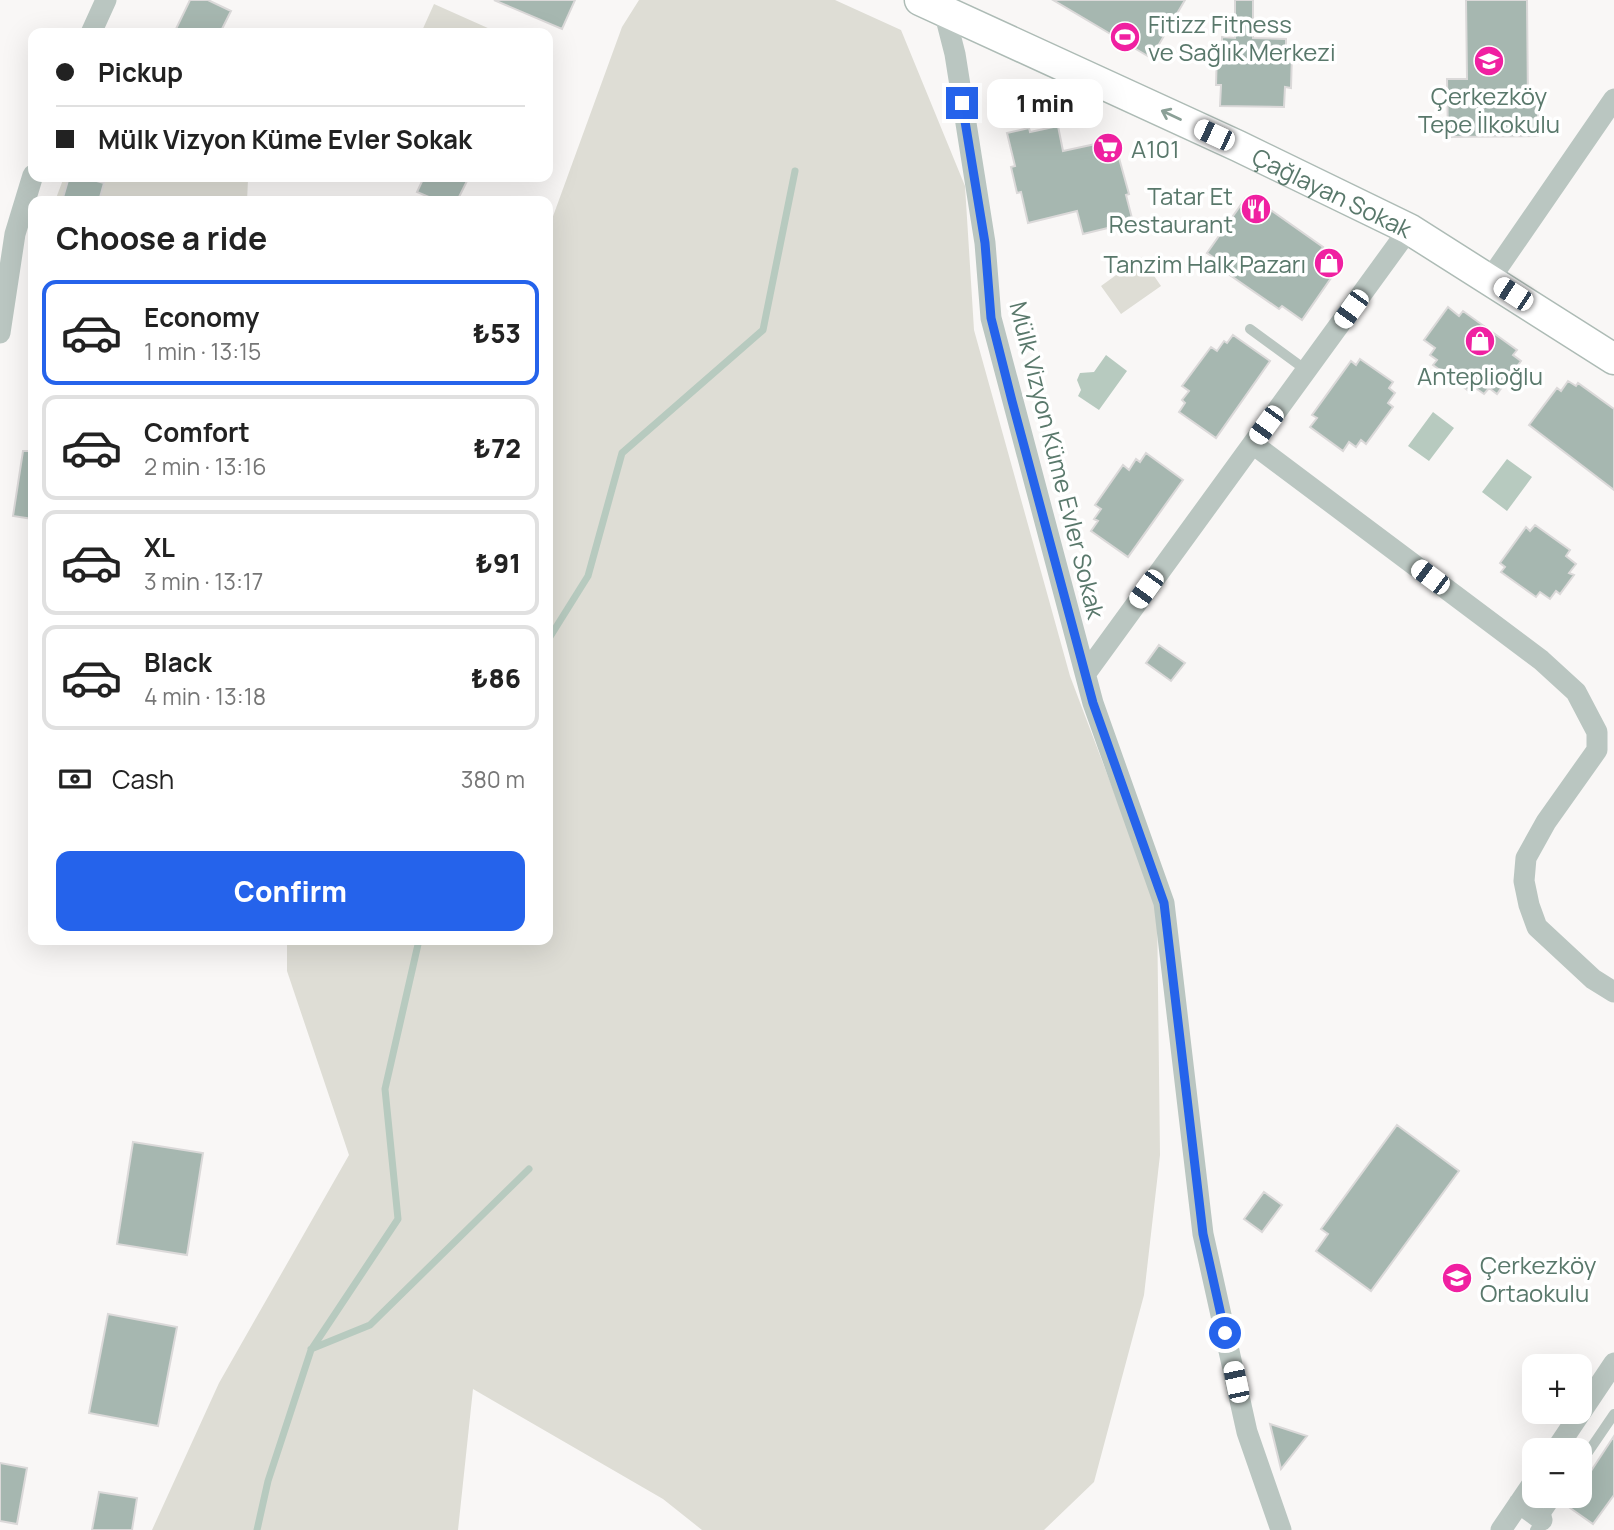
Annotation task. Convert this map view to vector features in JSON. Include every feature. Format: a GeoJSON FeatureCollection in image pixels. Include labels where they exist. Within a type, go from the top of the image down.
{"type":"FeatureCollection","features":[{"type":"Feature","properties":{"kind":"street"},"geometry":{"type":"LineString","coordinates":[[93,28],[106,0]]}},
{"type":"Feature","properties":{"kind":"street","name":"Çağlayan Sokak"},"geometry":{"type":"LineString","coordinates":[[936,4],[1409,229],[1614,359]]}},
{"type":"Feature","properties":{"kind":"street","name":"Mülk Vizyon Küme Evler Sokak"},"geometry":{"type":"LineString","coordinates":[[936,4],[956,54],[985,243],[991,318],[1012,401],[1093,703],[1164,903],[1203,1234],[1247,1432],[1281,1530]]}},
{"type":"Feature","properties":{"kind":"street"},"geometry":{"type":"LineString","coordinates":[[1490,279],[1613,103]]}},
{"type":"Feature","properties":{"kind":"street"},"geometry":{"type":"LineString","coordinates":[[0,333],[8,231],[30,182]]}},
{"type":"Feature","properties":{"kind":"street"},"geometry":{"type":"LineString","coordinates":[[1086,673],[1409,229]]}},
{"type":"Feature","properties":{"kind":"street"},"geometry":{"type":"LineString","coordinates":[[1252,444],[1541,660],[1576,691],[1597,733],[1597,750],[1546,822],[1526,858],[1524,881],[1537,927],[1593,978],[1614,992]]}},
{"type":"Feature","properties":{"kind":"street"},"geometry":{"type":"LineString","coordinates":[[1564,1438],[1614,1363]]}},
{"type":"Feature","properties":{"kind":"street"},"geometry":{"type":"LineString","coordinates":[[1502,1530],[1522,1499]]}},
{"type":"Feature","properties":{"kind":"street"},"geometry":{"type":"LineString","coordinates":[[1519,1503],[1539,1525]]}},
{"type":"Feature","properties":{"kind":"lane"},"geometry":{"type":"LineString","coordinates":[[1250,329],[1306,370]]}},
{"type":"Feature","properties":{"kind":"lane"},"geometry":{"type":"LineString","coordinates":[[1592,1446],[1614,1414]]}},
{"type":"Feature","properties":{"kind":"lane"},"geometry":{"type":"LineString","coordinates":[[1539,1525],[1550,1508]]}},
{"type":"Feature","properties":{"kind":"shaded area"},"geometry":{"type":"Polygon","coordinates":[[[639,0],[835,0],[901,30],[965,186],[974,330],[1070,676],[1157,906],[1160,1155],[1144,1295],[1094,1482],[1044,1530],[702,1530],[663,1499],[473,1389],[458,1530],[152,1530],[219,1383],[349,1155],[287,971],[287,945],[553,945],[553,216],[622,27],[639,0]]]}},
{"type":"Feature","properties":{"kind":"shaded area"},"geometry":{"type":"Polygon","coordinates":[[[434,4],[488,28],[423,28],[434,4]]]}},
{"type":"Feature","properties":{"kind":"shaded area"},"geometry":{"type":"Polygon","coordinates":[[[62,182],[248,182],[247,196],[57,196],[62,182]]]}},
{"type":"Feature","properties":{"kind":"shaded area"},"geometry":{"type":"Polygon","coordinates":[[[1141,257],[1161,286],[1121,314],[1101,286],[1141,257]]]}},
{"type":"Feature","properties":{"kind":"shaded area"},"geometry":{"type":"Polygon","coordinates":[[[1106,355],[1127,371],[1099,410],[1078,396],[1081,390],[1077,380],[1080,373],[1094,372],[1106,355]]]}},
{"type":"Feature","properties":{"kind":"shaded area"},"geometry":{"type":"Polygon","coordinates":[[[1433,412],[1454,428],[1429,461],[1408,446],[1433,412]]]}},
{"type":"Feature","properties":{"kind":"shaded area"},"geometry":{"type":"Polygon","coordinates":[[[1507,459],[1532,477],[1507,511],[1482,492],[1507,459]]]}},
{"type":"Feature","properties":{"kind":"building"},"geometry":{"type":"Polygon","coordinates":[[[190,0],[208,0],[231,11],[222,28],[176,28],[190,0]]]}},
{"type":"Feature","properties":{"kind":"building"},"geometry":{"type":"Polygon","coordinates":[[[494,0],[575,0],[562,29],[494,0]]]}},
{"type":"Feature","properties":{"kind":"building"},"geometry":{"type":"Polygon","coordinates":[[[1053,0],[1185,0],[1151,58],[1053,0]]]}},
{"type":"Feature","properties":{"kind":"building"},"geometry":{"type":"Polygon","coordinates":[[[1235,0],[1253,0],[1253,38],[1286,39],[1286,53],[1292,53],[1291,88],[1285,87],[1284,107],[1220,106],[1221,85],[1216,85],[1217,51],[1222,51],[1222,37],[1235,38],[1235,0]]]}},
{"type":"Feature","properties":{"kind":"building"},"geometry":{"type":"Polygon","coordinates":[[[1466,0],[1527,0],[1528,105],[1538,105],[1538,136],[1448,137],[1447,79],[1467,79],[1466,0]]]}},
{"type":"Feature","properties":{"kind":"building"},"geometry":{"type":"Polygon","coordinates":[[[1058,126],[1063,151],[1114,140],[1129,194],[1126,195],[1134,226],[1113,231],[1112,227],[1083,234],[1077,211],[1028,223],[1021,192],[1017,193],[1011,167],[1015,166],[1007,133],[1029,128],[1030,132],[1058,126]]]}},
{"type":"Feature","properties":{"kind":"building"},"geometry":{"type":"Polygon","coordinates":[[[68,182],[104,183],[100,196],[63,196],[68,182]]]}},
{"type":"Feature","properties":{"kind":"building"},"geometry":{"type":"Polygon","coordinates":[[[422,182],[466,182],[460,196],[426,196],[417,192],[422,182]]]}},
{"type":"Feature","properties":{"kind":"building"},"geometry":{"type":"Polygon","coordinates":[[[1245,199],[1265,213],[1268,208],[1323,247],[1320,251],[1340,265],[1302,320],[1282,306],[1279,309],[1224,271],[1227,267],[1207,253],[1245,199]]]}},
{"type":"Feature","properties":{"kind":"building"},"geometry":{"type":"Polygon","coordinates":[[[1448,307],[1459,316],[1463,311],[1517,350],[1513,355],[1521,361],[1497,394],[1489,388],[1484,394],[1474,387],[1470,392],[1433,365],[1437,360],[1430,355],[1435,348],[1424,340],[1448,307]]]}},
{"type":"Feature","properties":{"kind":"building"},"geometry":{"type":"Polygon","coordinates":[[[1233,335],[1270,361],[1216,438],[1179,412],[1185,403],[1182,400],[1189,391],[1182,386],[1211,347],[1217,351],[1224,341],[1227,343],[1233,335]]]}},
{"type":"Feature","properties":{"kind":"building"},"geometry":{"type":"Polygon","coordinates":[[[1360,359],[1393,382],[1389,388],[1395,393],[1388,403],[1393,407],[1366,444],[1361,440],[1356,447],[1349,442],[1343,451],[1310,427],[1317,418],[1312,415],[1351,361],[1356,365],[1360,359]]]}},
{"type":"Feature","properties":{"kind":"building"},"geometry":{"type":"Polygon","coordinates":[[[1568,381],[1576,386],[1578,383],[1614,409],[1614,490],[1529,425],[1557,388],[1561,391],[1568,381]]]}},
{"type":"Feature","properties":{"kind":"building"},"geometry":{"type":"Polygon","coordinates":[[[23,451],[28,451],[28,518],[13,516],[23,451]]]}},
{"type":"Feature","properties":{"kind":"building"},"geometry":{"type":"Polygon","coordinates":[[[1146,453],[1183,480],[1128,557],[1091,531],[1098,521],[1094,519],[1101,509],[1095,505],[1123,465],[1129,470],[1136,459],[1140,462],[1146,453]]]}},
{"type":"Feature","properties":{"kind":"building"},"geometry":{"type":"Polygon","coordinates":[[[1535,525],[1570,550],[1566,556],[1576,564],[1569,573],[1574,575],[1560,594],[1556,591],[1550,599],[1540,592],[1536,597],[1501,572],[1505,567],[1500,563],[1526,527],[1530,531],[1535,525]]]}},
{"type":"Feature","properties":{"kind":"building"},"geometry":{"type":"Polygon","coordinates":[[[1159,645],[1185,663],[1171,681],[1146,663],[1159,645]]]}},
{"type":"Feature","properties":{"kind":"building"},"geometry":{"type":"Polygon","coordinates":[[[1397,1125],[1459,1171],[1371,1291],[1316,1251],[1328,1234],[1321,1229],[1397,1125]]]}},
{"type":"Feature","properties":{"kind":"building"},"geometry":{"type":"Polygon","coordinates":[[[133,1142],[203,1153],[187,1255],[117,1244],[133,1142]]]}},
{"type":"Feature","properties":{"kind":"building"},"geometry":{"type":"Polygon","coordinates":[[[1264,1192],[1282,1205],[1262,1232],[1244,1219],[1264,1192]]]}},
{"type":"Feature","properties":{"kind":"building"},"geometry":{"type":"Polygon","coordinates":[[[108,1314],[177,1327],[158,1426],[89,1413],[108,1314]]]}},
{"type":"Feature","properties":{"kind":"building"},"geometry":{"type":"Polygon","coordinates":[[[1270,1424],[1307,1436],[1281,1469],[1270,1424]]]}},
{"type":"Feature","properties":{"kind":"building"},"geometry":{"type":"Polygon","coordinates":[[[1614,1436],[1614,1495],[1593,1524],[1570,1508],[1592,1508],[1592,1469],[1614,1436]]]}},
{"type":"Feature","properties":{"kind":"building"},"geometry":{"type":"Polygon","coordinates":[[[0,1463],[27,1468],[17,1524],[0,1521],[0,1463]]]}},
{"type":"Feature","properties":{"kind":"building"},"geometry":{"type":"Polygon","coordinates":[[[99,1492],[137,1498],[132,1530],[92,1530],[99,1492]]]}},
{"type":"Feature","properties":{"kind":"waterway"},"geometry":{"type":"LineString","coordinates":[[553,632],[588,576],[622,453],[763,330],[795,171]]}},
{"type":"Feature","properties":{"kind":"waterway"},"geometry":{"type":"LineString","coordinates":[[257,1530],[268,1481],[311,1350],[398,1219],[385,1089],[418,945]]}},
{"type":"Feature","properties":{"kind":"waterway"},"geometry":{"type":"LineString","coordinates":[[311,1349],[370,1325],[529,1169]]}},
{"type":"Feature","properties":{"kind":"place","name":"Fitizz Fitness ve Sağlık Merkezi"},"geometry":{"type":"Point","coordinates":[1125,37]}},
{"type":"Feature","properties":{"kind":"place","name":"Çerkezköy Tepe İlkokulu"},"geometry":{"type":"Point","coordinates":[1489,61]}},
{"type":"Feature","properties":{"kind":"place","name":"A101"},"geometry":{"type":"Point","coordinates":[1108,148]}},
{"type":"Feature","properties":{"kind":"place","name":"Tatar Et Restaurant"},"geometry":{"type":"Point","coordinates":[1256,209]}},
{"type":"Feature","properties":{"kind":"place","name":"Tanzim Halk Pazarı"},"geometry":{"type":"Point","coordinates":[1329,263]}},
{"type":"Feature","properties":{"kind":"place","name":"Anteplioğlu"},"geometry":{"type":"Point","coordinates":[1480,341]}},
{"type":"Feature","properties":{"kind":"place","name":"Çerkezköy Ortaokulu"},"geometry":{"type":"Point","coordinates":[1457,1278]}},
{"type":"Feature","properties":{"kind":"route"},"geometry":{"type":"LineString","coordinates":[[962,103],[985,243],[991,318],[1093,703],[1164,903],[1203,1234],[1225,1333]]}}]}
